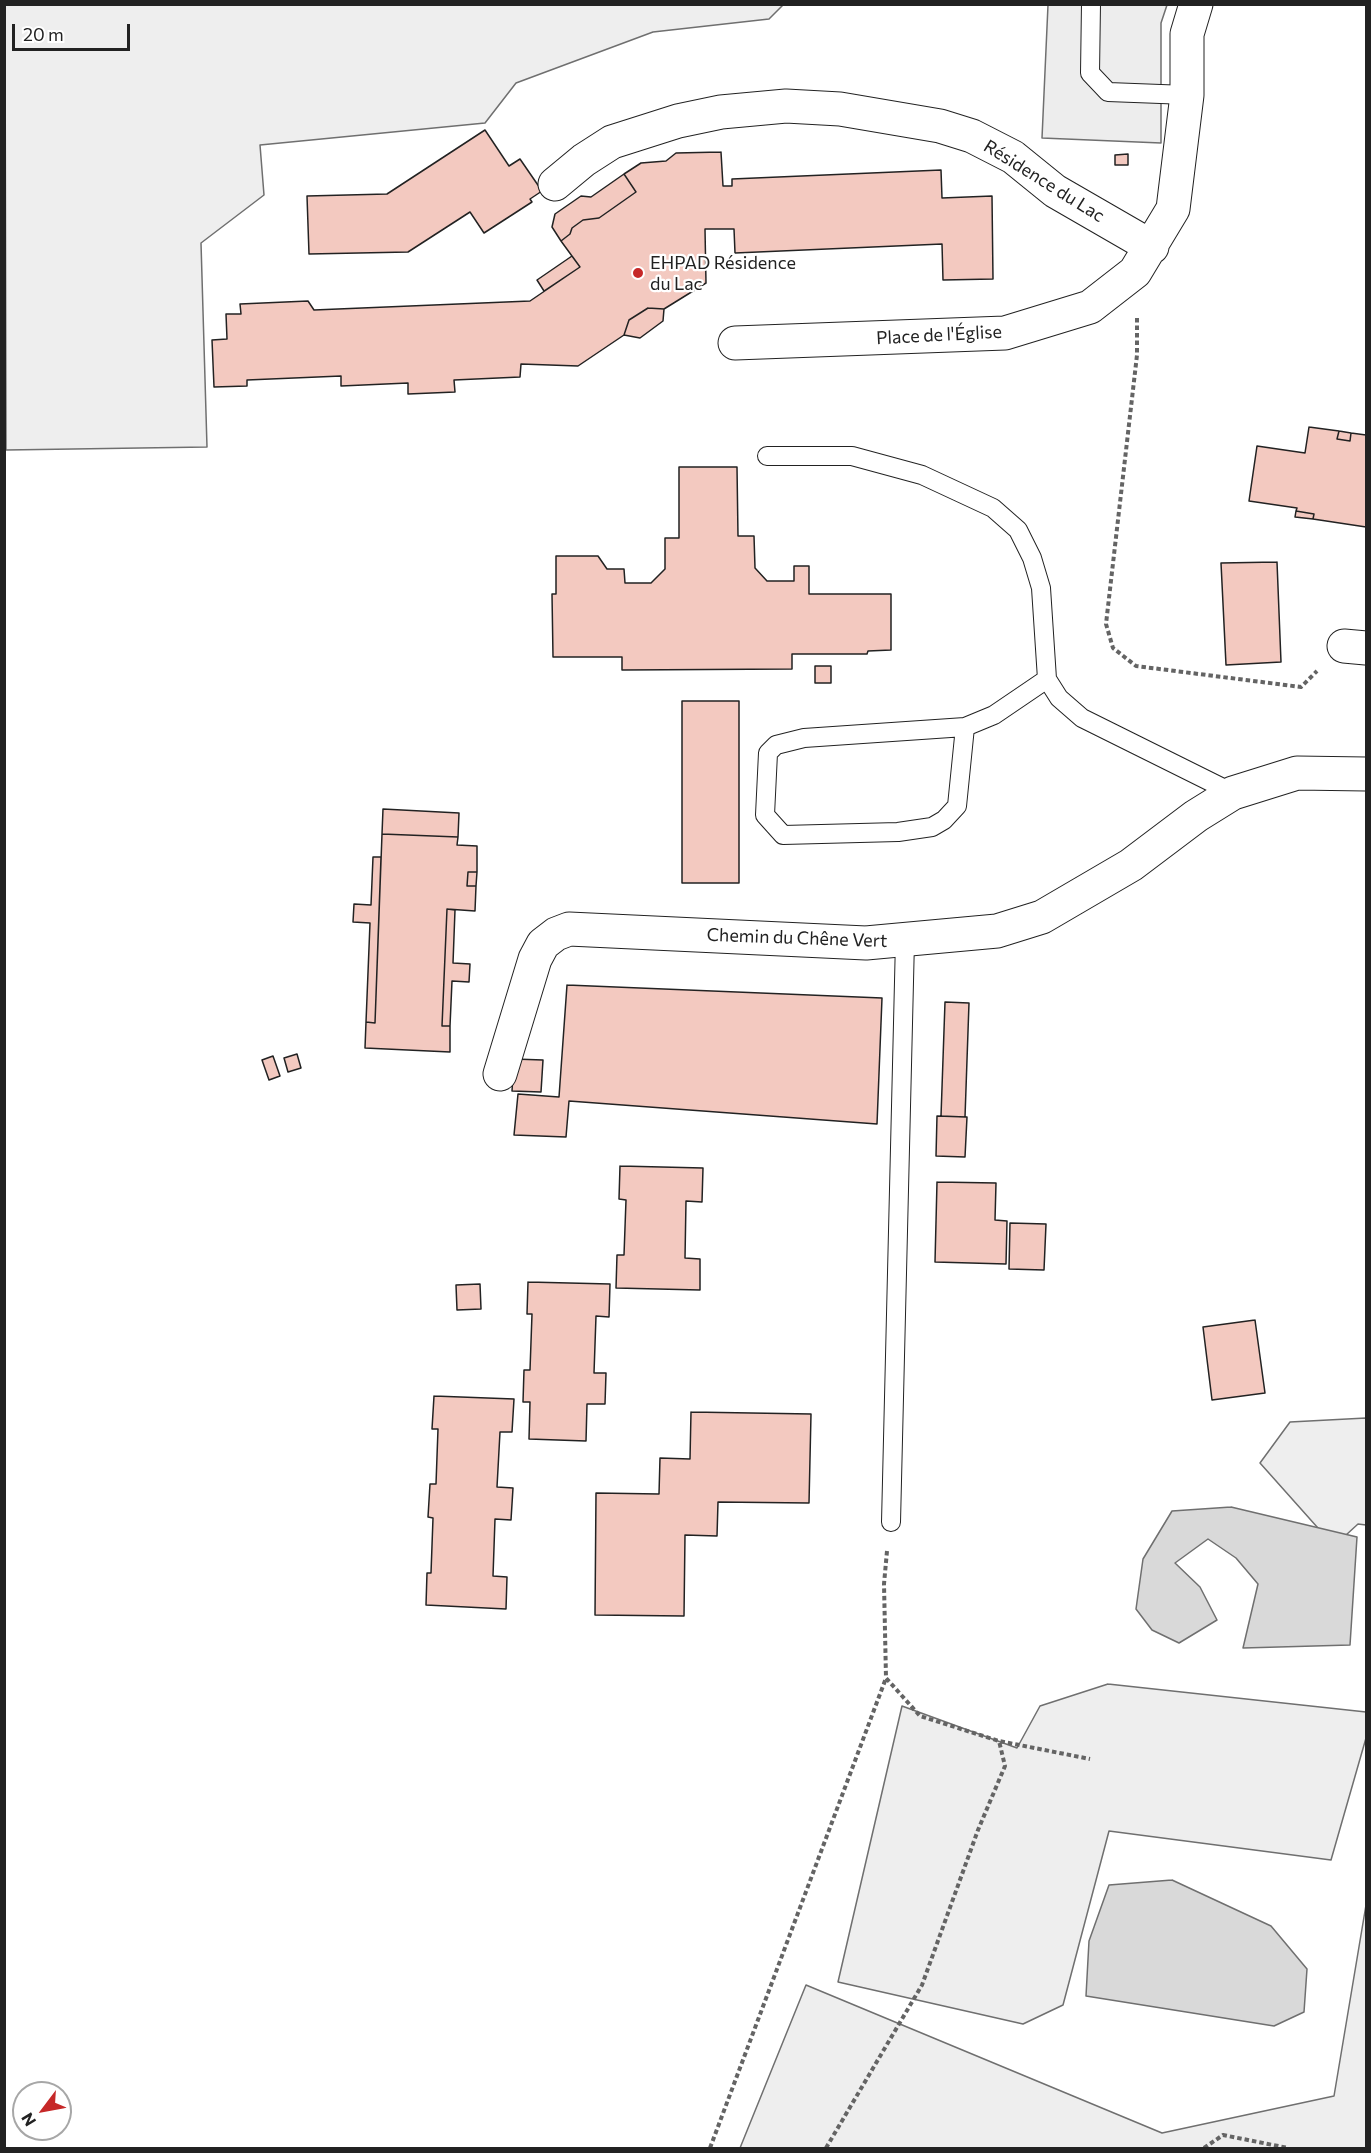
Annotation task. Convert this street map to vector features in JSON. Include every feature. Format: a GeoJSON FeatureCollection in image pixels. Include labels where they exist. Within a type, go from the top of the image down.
{"type":"FeatureCollection","features":[{"type":"Feature","properties":{"kind":"street","name":"Place de l'Église"},"geometry":{"type":"LineString","coordinates":[[735,343],[1005,333],[1090,307],[1144,259],[1173,209],[1187,95],[1187,34],[1196,4]]}},
{"type":"Feature","properties":{"kind":"street","name":"Résidence du Lac"},"geometry":{"type":"LineString","coordinates":[[555,184],[584,160],[612,142],[678,121],[721,112],[786,106],[840,109],[940,126],[972,136],[1013,156],[1144,259]]}},
{"type":"Feature","properties":{"kind":"street","name":"Chemin du Chêne Vert"},"geometry":{"type":"LineString","coordinates":[[500,1074],[536,959],[543,944],[556,934],[569,929],[866,943],[997,931],[1042,916],[1131,865],[1196,816],[1233,793],[1297,773],[1366,774]]}},
{"type":"Feature","properties":{"kind":"lane"},"geometry":{"type":"LineString","coordinates":[[1091,4],[1090,74],[1108,92],[1187,95]]}},
{"type":"Feature","properties":{"kind":"lane"},"geometry":{"type":"LineString","coordinates":[[767,456],[852,456],[922,475],[993,507],[1018,530],[1032,558],[1041,588],[1047,679],[1059,698],[1082,718],[1233,793]]}},
{"type":"Feature","properties":{"kind":"lane"},"geometry":{"type":"LineString","coordinates":[[965,727],[957,806],[945,820],[932,827],[898,832],[783,835],[774,828],[765,815],[768,753],[776,745],[804,738],[965,727],[994,715],[1047,679]]}},
{"type":"Feature","properties":{"kind":"lane"},"geometry":{"type":"LineString","coordinates":[[891,1522],[905,940]]}},
{"type":"Feature","properties":{"kind":"path"},"geometry":{"type":"LineString","coordinates":[[1144,259],[1137,355],[1106,624],[1113,648],[1136,666],[1301,687],[1355,647]]}},
{"type":"Feature","properties":{"kind":"path"},"geometry":{"type":"LineString","coordinates":[[710,2148],[886,1678],[884,1584],[891,1522]]}},
{"type":"Feature","properties":{"kind":"path"},"geometry":{"type":"LineString","coordinates":[[886,1678],[920,1716],[999,1741],[1090,1759]]}},
{"type":"Feature","properties":{"kind":"path"},"geometry":{"type":"LineString","coordinates":[[826,2148],[922,1985],[978,1830],[1005,1766],[999,1741]]}},
{"type":"Feature","properties":{"kind":"path"},"geometry":{"type":"LineString","coordinates":[[1204,2148],[1223,2135],[1288,2148]]}},
{"type":"Feature","properties":{"kind":"shaded area"},"geometry":{"type":"Polygon","coordinates":[[[5,4],[783,5],[769,19],[653,32],[516,83],[485,123],[260,145],[264,195],[201,243],[207,447],[6,450],[5,4]]]}},
{"type":"Feature","properties":{"kind":"shaded area"},"geometry":{"type":"Polygon","coordinates":[[[1048,5],[1167,5],[1161,23],[1161,143],[1042,138],[1048,5]]]}},
{"type":"Feature","properties":{"kind":"shaded area"},"geometry":{"type":"Polygon","coordinates":[[[1366,1418],[1366,1525],[1358,1524],[1334,1546],[1260,1463],[1290,1422],[1366,1418]]]}},
{"type":"Feature","properties":{"kind":"shaded area"},"geometry":{"type":"Polygon","coordinates":[[[1231,1507],[1357,1537],[1350,1645],[1243,1648],[1258,1584],[1236,1558],[1208,1539],[1175,1563],[1200,1587],[1217,1620],[1179,1643],[1152,1630],[1136,1609],[1143,1559],[1172,1511],[1231,1507]]]}},
{"type":"Feature","properties":{"kind":"shaded area"},"geometry":{"type":"Polygon","coordinates":[[[1108,1684],[1366,1712],[1366,1738],[1331,1860],[1109,1831],[1063,2005],[1023,2024],[838,1982],[902,1706],[1017,1748],[1040,1706],[1108,1684]]]}},
{"type":"Feature","properties":{"kind":"shaded area"},"geometry":{"type":"Polygon","coordinates":[[[1172,1880],[1271,1926],[1307,1969],[1304,2012],[1274,2026],[1086,1996],[1089,1941],[1109,1885],[1172,1880]]]}},
{"type":"Feature","properties":{"kind":"shaded area"},"geometry":{"type":"Polygon","coordinates":[[[1366,1905],[1366,2148],[740,2148],[806,1985],[1162,2133],[1334,2096],[1366,1905]]]}},
{"type":"Feature","properties":{"kind":"building"},"geometry":{"type":"Polygon","coordinates":[[[485,130],[509,166],[520,159],[542,191],[530,199],[532,202],[484,233],[470,212],[408,252],[309,254],[307,196],[387,194],[485,130]]]}},
{"type":"Feature","properties":{"kind":"building","name":"EHPAD Résidence du Lac"},"geometry":{"type":"Polygon","coordinates":[[[721,152],[723,186],[732,186],[732,179],[941,170],[942,198],[992,196],[993,279],[943,280],[942,244],[735,253],[734,229],[705,229],[706,283],[664,309],[648,308],[629,320],[624,335],[578,366],[521,364],[520,377],[454,380],[455,392],[408,394],[408,383],[341,386],[341,376],[247,380],[247,386],[214,387],[212,340],[227,339],[226,314],[241,314],[240,304],[308,301],[314,310],[530,301],[580,267],[561,241],[570,234],[572,228],[583,220],[599,218],[636,192],[624,174],[641,163],[666,161],[676,153],[721,152]]]}},
{"type":"Feature","properties":{"kind":"building"},"geometry":{"type":"Polygon","coordinates":[[[1128,154],[1128,165],[1115,165],[1115,155],[1128,154]]]}},
{"type":"Feature","properties":{"kind":"building"},"geometry":{"type":"Polygon","coordinates":[[[624,174],[636,192],[599,218],[583,220],[572,228],[570,234],[561,241],[552,227],[555,214],[581,196],[591,197],[624,174]]]}},
{"type":"Feature","properties":{"kind":"building"},"geometry":{"type":"Polygon","coordinates":[[[572,256],[580,267],[544,291],[537,280],[572,256]]]}},
{"type":"Feature","properties":{"kind":"building"},"geometry":{"type":"Polygon","coordinates":[[[648,308],[664,309],[663,321],[640,338],[624,335],[629,320],[648,308]]]}},
{"type":"Feature","properties":{"kind":"building"},"geometry":{"type":"Polygon","coordinates":[[[1309,427],[1339,431],[1337,439],[1350,441],[1351,433],[1366,435],[1366,527],[1313,519],[1314,514],[1296,511],[1297,508],[1249,501],[1257,446],[1305,453],[1309,427]]]}},
{"type":"Feature","properties":{"kind":"building"},"geometry":{"type":"Polygon","coordinates":[[[1339,431],[1351,433],[1350,441],[1337,439],[1339,431]]]}},
{"type":"Feature","properties":{"kind":"building"},"geometry":{"type":"Polygon","coordinates":[[[679,467],[737,467],[738,536],[754,536],[755,568],[767,581],[794,581],[794,566],[809,566],[809,594],[891,594],[891,650],[868,651],[867,654],[792,654],[792,669],[622,670],[622,657],[553,657],[552,594],[556,594],[556,556],[598,556],[607,569],[624,569],[625,583],[651,583],[665,569],[665,538],[679,538],[679,467]]]}},
{"type":"Feature","properties":{"kind":"building"},"geometry":{"type":"Polygon","coordinates":[[[1296,511],[1314,514],[1313,519],[1295,517],[1296,511]]]}},
{"type":"Feature","properties":{"kind":"building"},"geometry":{"type":"Polygon","coordinates":[[[1277,562],[1281,662],[1226,665],[1221,563],[1277,562]]]}},
{"type":"Feature","properties":{"kind":"building"},"geometry":{"type":"Polygon","coordinates":[[[815,666],[831,666],[831,683],[815,683],[815,666]]]}},
{"type":"Feature","properties":{"kind":"building"},"geometry":{"type":"Polygon","coordinates":[[[682,701],[739,701],[739,883],[682,883],[682,701]]]}},
{"type":"Feature","properties":{"kind":"building"},"geometry":{"type":"Polygon","coordinates":[[[383,809],[459,813],[458,837],[382,834],[383,809]]]}},
{"type":"Feature","properties":{"kind":"building"},"geometry":{"type":"Polygon","coordinates":[[[382,834],[458,837],[457,845],[477,846],[477,872],[468,872],[467,886],[476,886],[475,911],[447,909],[442,1026],[450,1026],[450,1052],[365,1048],[366,1022],[375,1023],[382,834]]]}},
{"type":"Feature","properties":{"kind":"building"},"geometry":{"type":"Polygon","coordinates":[[[373,857],[381,857],[375,1023],[366,1022],[370,923],[353,922],[354,904],[371,905],[373,857]]]}},
{"type":"Feature","properties":{"kind":"building"},"geometry":{"type":"Polygon","coordinates":[[[468,872],[477,872],[476,886],[467,886],[468,872]]]}},
{"type":"Feature","properties":{"kind":"building"},"geometry":{"type":"Polygon","coordinates":[[[447,909],[455,910],[453,963],[470,964],[469,982],[452,981],[450,1026],[442,1026],[447,909]]]}},
{"type":"Feature","properties":{"kind":"building"},"geometry":{"type":"Polygon","coordinates":[[[567,985],[882,998],[877,1124],[569,1101],[566,1137],[514,1135],[518,1094],[559,1097],[567,985]]]}},
{"type":"Feature","properties":{"kind":"building"},"geometry":{"type":"Polygon","coordinates":[[[945,1002],[969,1003],[965,1117],[941,1116],[945,1002]]]}},
{"type":"Feature","properties":{"kind":"building"},"geometry":{"type":"Polygon","coordinates":[[[297,1054],[301,1068],[288,1072],[284,1058],[297,1054]]]}},
{"type":"Feature","properties":{"kind":"building"},"geometry":{"type":"Polygon","coordinates":[[[273,1056],[280,1076],[269,1080],[262,1060],[273,1056]]]}},
{"type":"Feature","properties":{"kind":"building"},"geometry":{"type":"Polygon","coordinates":[[[514,1059],[543,1060],[541,1092],[512,1091],[514,1059]]]}},
{"type":"Feature","properties":{"kind":"building"},"geometry":{"type":"Polygon","coordinates":[[[937,1116],[967,1117],[965,1157],[936,1156],[937,1116]]]}},
{"type":"Feature","properties":{"kind":"building"},"geometry":{"type":"Polygon","coordinates":[[[620,1166],[703,1168],[702,1202],[686,1201],[685,1258],[700,1259],[700,1290],[616,1288],[617,1255],[624,1255],[626,1200],[619,1199],[620,1166]]]}},
{"type":"Feature","properties":{"kind":"building"},"geometry":{"type":"Polygon","coordinates":[[[937,1182],[996,1183],[995,1220],[1007,1221],[1006,1264],[935,1262],[937,1182]]]}},
{"type":"Feature","properties":{"kind":"building"},"geometry":{"type":"Polygon","coordinates":[[[1010,1223],[1046,1224],[1044,1270],[1009,1269],[1010,1223]]]}},
{"type":"Feature","properties":{"kind":"building"},"geometry":{"type":"Polygon","coordinates":[[[528,1282],[610,1284],[609,1317],[596,1316],[594,1373],[606,1373],[605,1404],[587,1404],[586,1441],[529,1439],[530,1402],[523,1402],[524,1370],[530,1370],[532,1314],[527,1314],[528,1282]]]}},
{"type":"Feature","properties":{"kind":"building"},"geometry":{"type":"Polygon","coordinates":[[[480,1284],[481,1309],[457,1310],[456,1285],[480,1284]]]}},
{"type":"Feature","properties":{"kind":"building"},"geometry":{"type":"Polygon","coordinates":[[[1255,1320],[1265,1393],[1212,1400],[1203,1327],[1255,1320]]]}},
{"type":"Feature","properties":{"kind":"building"},"geometry":{"type":"Polygon","coordinates":[[[434,1396],[514,1399],[512,1432],[500,1432],[497,1487],[513,1488],[511,1520],[495,1519],[493,1576],[507,1577],[506,1609],[426,1605],[427,1573],[431,1573],[433,1518],[428,1517],[430,1484],[436,1484],[438,1429],[432,1429],[434,1396]]]}},
{"type":"Feature","properties":{"kind":"building"},"geometry":{"type":"Polygon","coordinates":[[[691,1412],[811,1414],[809,1503],[718,1502],[717,1536],[685,1535],[684,1616],[595,1615],[596,1493],[659,1494],[660,1458],[690,1459],[691,1412]]]}},
{"type":"Feature","properties":{"kind":"place","name":"EHPAD Résidence du Lac"},"geometry":{"type":"Point","coordinates":[638,273]}}]}
